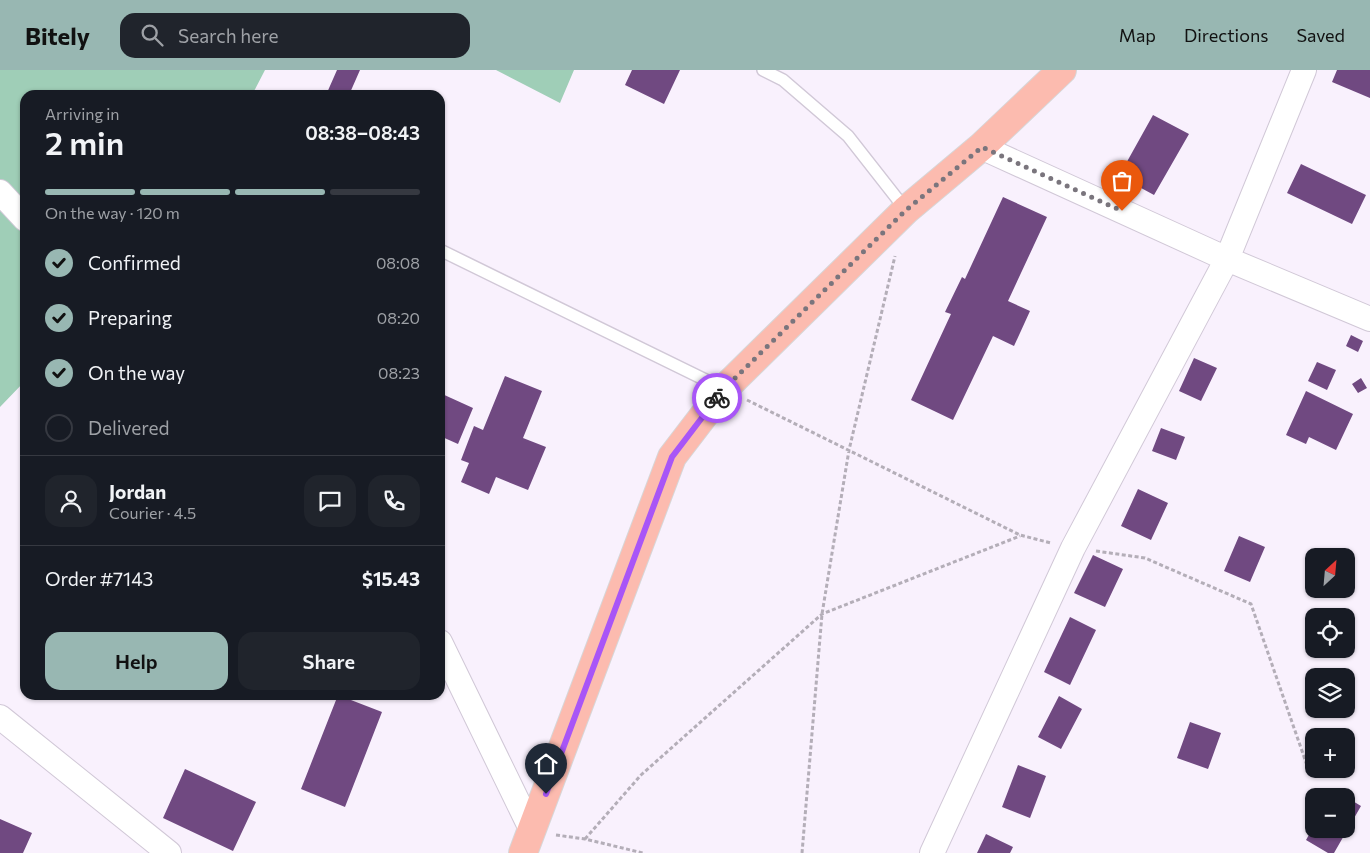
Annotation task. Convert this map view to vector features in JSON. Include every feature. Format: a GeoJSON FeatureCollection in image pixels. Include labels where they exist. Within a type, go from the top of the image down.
{"type":"FeatureCollection","features":[{"type":"Feature","properties":{"kind":"main road"},"geometry":{"type":"LineString","coordinates":[[528,842],[672,457],[724,389],[906,210],[982,147],[1062,70]]}},
{"type":"Feature","properties":{"kind":"street"},"geometry":{"type":"LineString","coordinates":[[932,853],[1073,548],[1227,259],[1304,70]]}},
{"type":"Feature","properties":{"kind":"street"},"geometry":{"type":"LineString","coordinates":[[982,147],[1227,259],[1370,319]]}},
{"type":"Feature","properties":{"kind":"street"},"geometry":{"type":"LineString","coordinates":[[0,192],[20,214]]}},
{"type":"Feature","properties":{"kind":"street"},"geometry":{"type":"LineString","coordinates":[[445,653],[528,842]]}},
{"type":"Feature","properties":{"kind":"street"},"geometry":{"type":"LineString","coordinates":[[0,717],[169,853]]}},
{"type":"Feature","properties":{"kind":"lane"},"geometry":{"type":"LineString","coordinates":[[763,70],[783,80],[848,136],[906,210]]}},
{"type":"Feature","properties":{"kind":"lane"},"geometry":{"type":"LineString","coordinates":[[445,252],[724,389]]}},
{"type":"Feature","properties":{"kind":"path"},"geometry":{"type":"LineString","coordinates":[[802,853],[822,614],[850,450],[897,248]]}},
{"type":"Feature","properties":{"kind":"path"},"geometry":{"type":"LineString","coordinates":[[585,838],[641,775],[822,614],[1020,535]]}},
{"type":"Feature","properties":{"kind":"path"},"geometry":{"type":"LineString","coordinates":[[528,842],[585,838],[644,853]]}},
{"type":"Feature","properties":{"kind":"green space"},"geometry":{"type":"Polygon","coordinates":[[[0,70],[265,70],[255,90],[20,90],[20,386],[0,407],[0,70]]]}},
{"type":"Feature","properties":{"kind":"green space"},"geometry":{"type":"Polygon","coordinates":[[[496,70],[574,70],[560,103],[496,70]]]}},
{"type":"Feature","properties":{"kind":"building"},"geometry":{"type":"Polygon","coordinates":[[[337,70],[360,70],[351,90],[328,90],[337,70]]]}},
{"type":"Feature","properties":{"kind":"building"},"geometry":{"type":"Polygon","coordinates":[[[632,70],[680,70],[664,104],[625,85],[632,70]]]}},
{"type":"Feature","properties":{"kind":"building"},"geometry":{"type":"Polygon","coordinates":[[[1337,70],[1370,70],[1370,98],[1332,82],[1337,70]]]}},
{"type":"Feature","properties":{"kind":"building"},"geometry":{"type":"Polygon","coordinates":[[[1153,115],[1189,134],[1154,195],[1119,176],[1153,115]]]}},
{"type":"Feature","properties":{"kind":"building"},"geometry":{"type":"Polygon","coordinates":[[[1301,164],[1366,195],[1352,224],[1287,193],[1301,164]]]}},
{"type":"Feature","properties":{"kind":"building"},"geometry":{"type":"Polygon","coordinates":[[[1003,197],[1047,217],[1008,301],[1030,311],[1014,346],[993,336],[953,420],[911,400],[951,314],[945,312],[962,277],[965,279],[1003,197]]]}},
{"type":"Feature","properties":{"kind":"building"},"geometry":{"type":"Polygon","coordinates":[[[1351,335],[1363,341],[1358,352],[1346,346],[1351,335]]]}},
{"type":"Feature","properties":{"kind":"building"},"geometry":{"type":"Polygon","coordinates":[[[1194,358],[1217,368],[1201,401],[1179,391],[1194,358]]]}},
{"type":"Feature","properties":{"kind":"building"},"geometry":{"type":"Polygon","coordinates":[[[1317,362],[1336,370],[1327,390],[1308,381],[1317,362]]]}},
{"type":"Feature","properties":{"kind":"building"},"geometry":{"type":"Polygon","coordinates":[[[505,376],[542,391],[523,438],[546,447],[528,490],[496,477],[489,494],[461,482],[469,463],[461,460],[474,426],[483,430],[505,376]]]}},
{"type":"Feature","properties":{"kind":"building"},"geometry":{"type":"Polygon","coordinates":[[[1361,378],[1367,388],[1358,393],[1352,384],[1361,378]]]}},
{"type":"Feature","properties":{"kind":"building"},"geometry":{"type":"Polygon","coordinates":[[[1306,391],[1353,414],[1336,450],[1309,437],[1306,444],[1286,435],[1306,391]]]}},
{"type":"Feature","properties":{"kind":"building"},"geometry":{"type":"Polygon","coordinates":[[[445,395],[473,408],[458,444],[445,438],[445,395]]]}},
{"type":"Feature","properties":{"kind":"building"},"geometry":{"type":"Polygon","coordinates":[[[1161,428],[1185,437],[1176,460],[1152,451],[1161,428]]]}},
{"type":"Feature","properties":{"kind":"building"},"geometry":{"type":"Polygon","coordinates":[[[1138,489],[1168,503],[1151,540],[1121,526],[1138,489]]]}},
{"type":"Feature","properties":{"kind":"building"},"geometry":{"type":"Polygon","coordinates":[[[1239,536],[1265,547],[1250,582],[1224,571],[1239,536]]]}},
{"type":"Feature","properties":{"kind":"building"},"geometry":{"type":"Polygon","coordinates":[[[1093,555],[1123,569],[1105,607],[1074,593],[1093,555]]]}},
{"type":"Feature","properties":{"kind":"building"},"geometry":{"type":"Polygon","coordinates":[[[1070,617],[1096,630],[1070,685],[1044,672],[1070,617]]]}},
{"type":"Feature","properties":{"kind":"building"},"geometry":{"type":"Polygon","coordinates":[[[1059,696],[1082,709],[1061,749],[1038,737],[1059,696]]]}},
{"type":"Feature","properties":{"kind":"building"},"geometry":{"type":"Polygon","coordinates":[[[336,700],[351,700],[382,712],[345,807],[301,789],[336,700]]]}},
{"type":"Feature","properties":{"kind":"building"},"geometry":{"type":"Polygon","coordinates":[[[1190,722],[1221,733],[1208,769],[1177,758],[1190,722]]]}},
{"type":"Feature","properties":{"kind":"building"},"geometry":{"type":"Polygon","coordinates":[[[1018,765],[1046,776],[1030,818],[1002,807],[1018,765]]]}},
{"type":"Feature","properties":{"kind":"building"},"geometry":{"type":"Polygon","coordinates":[[[185,769],[256,802],[233,851],[163,818],[185,769]]]}},
{"type":"Feature","properties":{"kind":"building"},"geometry":{"type":"Polygon","coordinates":[[[1355,802],[1361,806],[1355,816],[1355,802]]]}},
{"type":"Feature","properties":{"kind":"building"},"geometry":{"type":"Polygon","coordinates":[[[0,819],[32,833],[23,853],[0,853],[0,819]]]}},
{"type":"Feature","properties":{"kind":"building"},"geometry":{"type":"Polygon","coordinates":[[[986,834],[1013,847],[1010,853],[977,853],[986,834]]]}},
{"type":"Feature","properties":{"kind":"building"},"geometry":{"type":"Polygon","coordinates":[[[1307,838],[1343,838],[1334,853],[1328,853],[1306,840],[1307,838]]]}},
{"type":"Feature","properties":{"kind":"way so far"},"geometry":{"type":"LineString","coordinates":[[717,398],[906,210],[982,147],[1122,211]]}},
{"type":"Feature","properties":{"kind":"route"},"geometry":{"type":"LineString","coordinates":[[546,794],[672,457],[717,398]]}}]}
